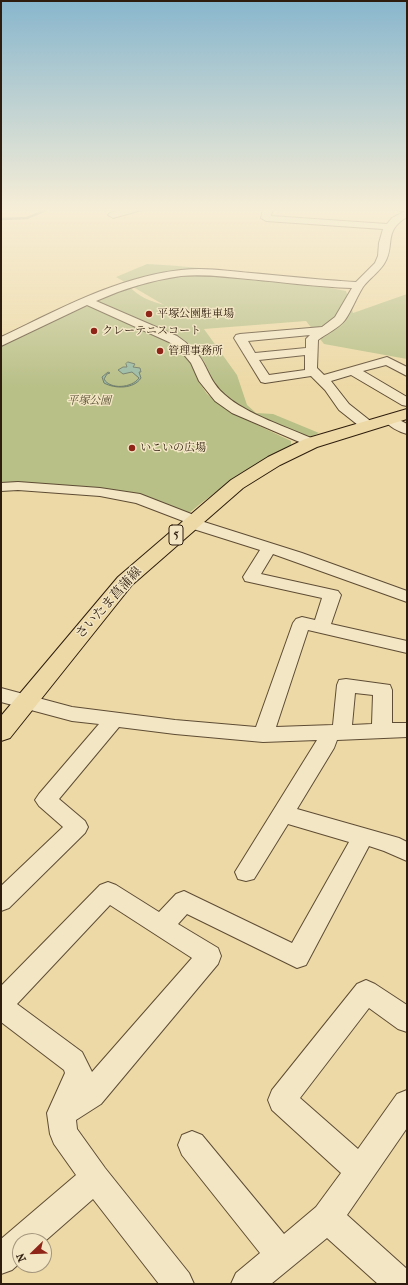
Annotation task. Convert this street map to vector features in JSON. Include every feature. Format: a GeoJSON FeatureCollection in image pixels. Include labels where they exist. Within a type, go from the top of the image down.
{"type":"FeatureCollection","features":[{"type":"Feature","properties":{"kind":"main road","name":"さいたま菖蒲線"},"geometry":{"type":"LineString","coordinates":[[1,732],[125,581],[237,484],[274,461],[310,443],[398,417]]}},
{"type":"Feature","properties":{"kind":"street"},"geometry":{"type":"LineString","coordinates":[[368,426],[344,407],[330,387],[311,370],[310,351],[312,339],[340,319],[359,285],[375,268]]}},
{"type":"Feature","properties":{"kind":"street"},"geometry":{"type":"LineString","coordinates":[[1,342],[105,292],[170,274],[189,271],[330,284],[359,285]]}},
{"type":"Feature","properties":{"kind":"street"},"geometry":{"type":"LineString","coordinates":[[86,301],[173,339],[184,347],[197,362],[205,381],[220,398],[237,410],[310,443]]}},
{"type":"Feature","properties":{"kind":"street"},"geometry":{"type":"LineString","coordinates":[[324,330],[240,338],[265,379],[354,372],[387,362],[407,372]]}},
{"type":"Feature","properties":{"kind":"street"},"geometry":{"type":"LineString","coordinates":[[252,356],[310,351]]}},
{"type":"Feature","properties":{"kind":"street"},"geometry":{"type":"LineString","coordinates":[[354,372],[407,402]]}},
{"type":"Feature","properties":{"kind":"street"},"geometry":{"type":"LineString","coordinates":[[398,417],[407,430]]}},
{"type":"Feature","properties":{"kind":"street"},"geometry":{"type":"LineString","coordinates":[[1,487],[18,486],[100,492],[140,499],[192,522],[296,556],[407,597]]}},
{"type":"Feature","properties":{"kind":"street"},"geometry":{"type":"LineString","coordinates":[[269,548],[251,577],[332,595],[321,628]]}},
{"type":"Feature","properties":{"kind":"street"},"geometry":{"type":"LineString","coordinates":[[263,735],[302,623],[407,648]]}},
{"type":"Feature","properties":{"kind":"street"},"geometry":{"type":"LineString","coordinates":[[246,872],[335,732],[346,685],[383,690],[382,730]]}},
{"type":"Feature","properties":{"kind":"street"},"geometry":{"type":"LineString","coordinates":[[1,695],[72,714],[114,720],[263,735],[407,730]]}},
{"type":"Feature","properties":{"kind":"street"},"geometry":{"type":"LineString","coordinates":[[1,901],[77,827],[46,800],[114,720]]}},
{"type":"Feature","properties":{"kind":"street"},"geometry":{"type":"LineString","coordinates":[[282,814],[391,844],[407,852]]}},
{"type":"Feature","properties":{"kind":"street"},"geometry":{"type":"LineString","coordinates":[[161,926],[184,901],[297,957],[363,837]]}},
{"type":"Feature","properties":{"kind":"street"},"geometry":{"type":"LineString","coordinates":[[1,1003],[108,892],[209,956],[91,1094],[61,1113]]}},
{"type":"Feature","properties":{"kind":"street"},"geometry":{"type":"LineString","coordinates":[[360,1170],[282,1100],[366,992],[407,1020]]}},
{"type":"Feature","properties":{"kind":"street"},"geometry":{"type":"LineString","coordinates":[[1,1007],[73,1060],[79,1072],[61,1113],[64,1134],[95,1178],[178,1284]]}},
{"type":"Feature","properties":{"kind":"street"},"geometry":{"type":"LineString","coordinates":[[247,1284],[327,1218],[407,1104]]}},
{"type":"Feature","properties":{"kind":"street"},"geometry":{"type":"LineString","coordinates":[[192,1145],[282,1256]]}},
{"type":"Feature","properties":{"kind":"street"},"geometry":{"type":"LineString","coordinates":[[31,1233],[95,1178]]}},
{"type":"Feature","properties":{"kind":"street"},"geometry":{"type":"LineString","coordinates":[[327,1218],[401,1284]]}},
{"type":"Feature","properties":{"kind":"street"},"geometry":{"type":"LineString","coordinates":[[1,1259],[12,1250]]}},
{"type":"Feature","properties":{"kind":"green space"},"geometry":{"type":"Polygon","coordinates":[[[138,268],[197,268],[247,274],[346,291],[353,313],[407,294],[407,359],[324,344],[306,321],[204,329],[237,375],[247,405],[256,413],[273,414],[319,433],[312,436],[300,436],[250,413],[224,396],[213,382],[204,361],[186,343],[97,303],[98,300],[129,286],[141,296],[164,305],[116,277],[138,268]]]}},
{"type":"Feature","properties":{"kind":"green space","name":"平塚公園"},"geometry":{"type":"Polygon","coordinates":[[[89,306],[162,337],[180,349],[194,366],[197,379],[207,394],[230,412],[291,441],[291,446],[237,477],[188,514],[142,496],[1,485],[1,345],[82,307],[89,306]]]}},
{"type":"Feature","properties":{"kind":"shaded area"},"geometry":{"type":"Polygon","coordinates":[[[128,362],[135,364],[133,367],[140,368],[141,372],[139,372],[141,378],[138,382],[124,387],[108,385],[104,383],[102,377],[108,372],[110,373],[107,374],[104,379],[111,385],[126,386],[136,381],[139,378],[132,372],[123,374],[118,370],[123,367],[127,367],[126,364],[128,362]]]}},
{"type":"Feature","properties":{"kind":"place","name":"平塚公園駐車場"},"geometry":{"type":"Point","coordinates":[149,314]}},
{"type":"Feature","properties":{"kind":"place","name":"クレーテニスコート"},"geometry":{"type":"Point","coordinates":[94,331]}},
{"type":"Feature","properties":{"kind":"place","name":"管理事務所"},"geometry":{"type":"Point","coordinates":[160,351]}},
{"type":"Feature","properties":{"kind":"place","name":"いこいの広場"},"geometry":{"type":"Point","coordinates":[132,448]}}]}
